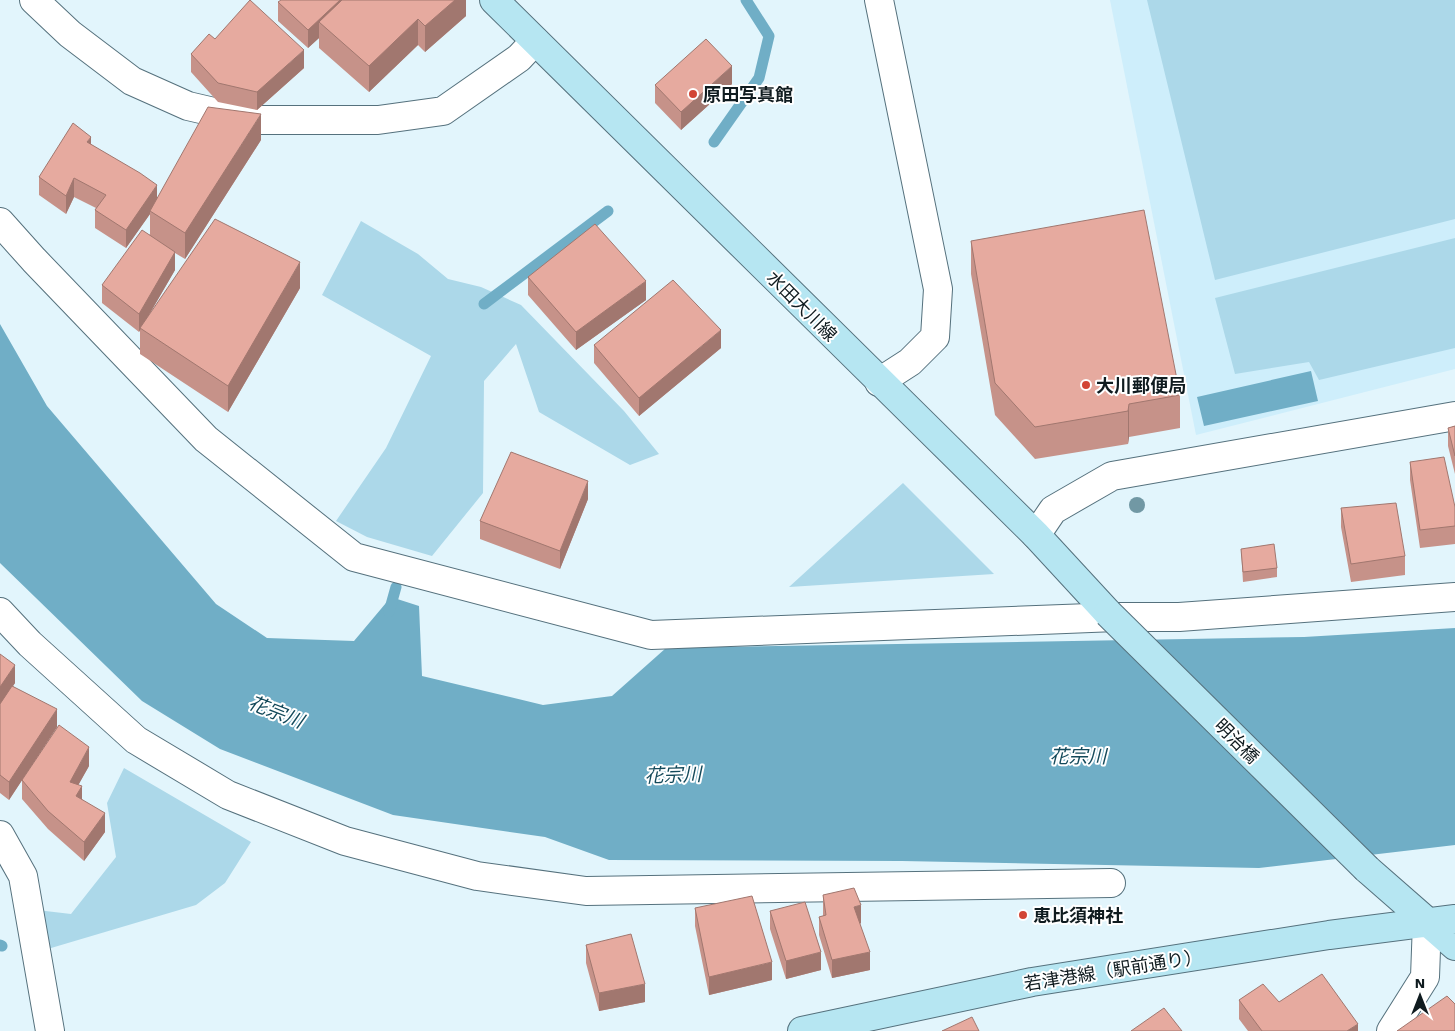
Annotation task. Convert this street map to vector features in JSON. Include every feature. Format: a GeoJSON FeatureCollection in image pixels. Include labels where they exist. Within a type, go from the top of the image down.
{"type":"FeatureCollection","features":[{"type":"Feature","properties":{"kind":"main road","name":"水田大川線"},"geometry":{"type":"LineString","coordinates":[[494,0],[1036,535],[1108,613]]}},
{"type":"Feature","properties":{"kind":"main road","name":"明治橋"},"geometry":{"type":"LineString","coordinates":[[1108,613],[1367,869],[1428,922]]}},
{"type":"Feature","properties":{"kind":"main road","name":"若津港線（駅前通り）"},"geometry":{"type":"LineString","coordinates":[[802,1031],[1032,982],[1329,935],[1455,919]]}},
{"type":"Feature","properties":{"kind":"main road"},"geometry":{"type":"LineString","coordinates":[[1428,922],[1455,946]]}},
{"type":"Feature","properties":{"kind":"street"},"geometry":{"type":"LineString","coordinates":[[34,0],[70,34],[132,82],[188,106],[248,120],[378,120],[443,111],[520,58],[535,41]]}},
{"type":"Feature","properties":{"kind":"street"},"geometry":{"type":"LineString","coordinates":[[879,0],[938,288],[935,337],[910,362],[879,382]]}},
{"type":"Feature","properties":{"kind":"street"},"geometry":{"type":"LineString","coordinates":[[0,222],[34,260],[206,439],[354,557],[651,635],[1116,617],[1179,617],[1455,597]]}},
{"type":"Feature","properties":{"kind":"street"},"geometry":{"type":"LineString","coordinates":[[1036,535],[1053,510],[1112,476],[1455,416]]}},
{"type":"Feature","properties":{"kind":"street"},"geometry":{"type":"LineString","coordinates":[[0,612],[30,644],[136,740],[228,795],[345,841],[476,876],[586,891],[1111,883]]}},
{"type":"Feature","properties":{"kind":"street"},"geometry":{"type":"LineString","coordinates":[[0,835],[23,876],[50,1031]]}},
{"type":"Feature","properties":{"kind":"street"},"geometry":{"type":"LineString","coordinates":[[1391,1031],[1425,977],[1428,922]]}},
{"type":"Feature","properties":{"kind":"shaded area"},"geometry":{"type":"Polygon","coordinates":[[[1110,0],[1455,0],[1455,369],[1196,435],[1110,0]]]}},
{"type":"Feature","properties":{"kind":"shaded area"},"geometry":{"type":"Polygon","coordinates":[[[1147,0],[1455,0],[1455,219],[1215,280],[1147,0]]]}},
{"type":"Feature","properties":{"kind":"shaded area"},"geometry":{"type":"Polygon","coordinates":[[[361,221],[418,254],[448,279],[481,287],[521,305],[624,411],[659,454],[630,465],[539,412],[516,344],[484,381],[483,493],[432,556],[367,537],[336,521],[386,448],[431,356],[322,295],[361,221]]]}},
{"type":"Feature","properties":{"kind":"shaded area"},"geometry":{"type":"Polygon","coordinates":[[[1455,238],[1455,348],[1319,380],[1309,362],[1235,374],[1215,298],[1455,238]]]}},
{"type":"Feature","properties":{"kind":"shaded area"},"geometry":{"type":"Polygon","coordinates":[[[903,483],[994,574],[789,587],[903,483]]]}},
{"type":"Feature","properties":{"kind":"shaded area"},"geometry":{"type":"Polygon","coordinates":[[[124,768],[251,842],[225,883],[196,905],[41,951],[37,910],[71,914],[116,857],[107,803],[124,768]]]}},
{"type":"Feature","properties":{"kind":"water","name":"花宗川"},"geometry":{"type":"Polygon","coordinates":[[[0,324],[47,406],[216,604],[267,638],[354,641],[391,597],[419,606],[422,676],[543,705],[612,696],[666,648],[1304,637],[1455,628],[1455,845],[1259,868],[902,861],[609,860],[545,837],[393,815],[220,749],[142,701],[0,563],[0,324]]]}},
{"type":"Feature","properties":{"kind":"water"},"geometry":{"type":"Polygon","coordinates":[[[1311,371],[1318,401],[1204,426],[1197,397],[1311,371]]]}},
{"type":"Feature","properties":{"kind":"building"},"geometry":{"type":"Polygon","coordinates":[[[250,0],[304,50],[257,92],[218,83],[191,54],[209,34],[215,39],[250,0]]]}},
{"type":"Feature","properties":{"kind":"building"},"geometry":{"type":"Polygon","coordinates":[[[281,0],[340,0],[308,30],[278,2],[281,0]]]}},
{"type":"Feature","properties":{"kind":"building"},"geometry":{"type":"Polygon","coordinates":[[[342,0],[455,0],[425,26],[418,19],[369,66],[319,22],[342,0]]]}},
{"type":"Feature","properties":{"kind":"building"},"geometry":{"type":"Polygon","coordinates":[[[706,39],[732,66],[681,112],[655,85],[706,39]]]}},
{"type":"Feature","properties":{"kind":"building"},"geometry":{"type":"Polygon","coordinates":[[[208,107],[261,114],[185,233],[150,211],[208,107]]]}},
{"type":"Feature","properties":{"kind":"building"},"geometry":{"type":"Polygon","coordinates":[[[73,123],[91,137],[87,142],[157,185],[126,230],[95,210],[106,195],[74,178],[66,196],[39,177],[73,123]]]}},
{"type":"Feature","properties":{"kind":"building"},"geometry":{"type":"Polygon","coordinates":[[[1144,210],[1180,395],[1129,404],[1128,411],[1035,427],[995,383],[971,241],[1144,210]]]}},
{"type":"Feature","properties":{"kind":"building"},"geometry":{"type":"Polygon","coordinates":[[[215,219],[300,262],[228,386],[140,328],[215,219]]]}},
{"type":"Feature","properties":{"kind":"building"},"geometry":{"type":"Polygon","coordinates":[[[595,224],[646,281],[576,332],[528,277],[595,224]]]}},
{"type":"Feature","properties":{"kind":"building"},"geometry":{"type":"Polygon","coordinates":[[[142,230],[175,252],[139,314],[102,285],[142,230]]]}},
{"type":"Feature","properties":{"kind":"building"},"geometry":{"type":"Polygon","coordinates":[[[673,280],[721,330],[639,398],[594,345],[673,280]]]}},
{"type":"Feature","properties":{"kind":"building"},"geometry":{"type":"Polygon","coordinates":[[[1455,426],[1455,456],[1448,428],[1455,426]]]}},
{"type":"Feature","properties":{"kind":"building"},"geometry":{"type":"Polygon","coordinates":[[[511,452],[588,481],[560,551],[480,521],[511,452]]]}},
{"type":"Feature","properties":{"kind":"building"},"geometry":{"type":"Polygon","coordinates":[[[1444,457],[1455,507],[1455,526],[1420,530],[1410,462],[1444,457]]]}},
{"type":"Feature","properties":{"kind":"building"},"geometry":{"type":"Polygon","coordinates":[[[1396,503],[1405,556],[1351,564],[1341,508],[1396,503]]]}},
{"type":"Feature","properties":{"kind":"building"},"geometry":{"type":"Polygon","coordinates":[[[1274,544],[1277,568],[1243,572],[1241,549],[1274,544]]]}},
{"type":"Feature","properties":{"kind":"building"},"geometry":{"type":"Polygon","coordinates":[[[0,654],[15,665],[0,687],[0,654]]]}},
{"type":"Feature","properties":{"kind":"building"},"geometry":{"type":"Polygon","coordinates":[[[12,686],[57,709],[9,782],[0,775],[0,704],[12,686]]]}},
{"type":"Feature","properties":{"kind":"building"},"geometry":{"type":"Polygon","coordinates":[[[59,725],[89,747],[70,782],[82,786],[76,796],[105,813],[84,842],[48,811],[22,780],[59,725]]]}},
{"type":"Feature","properties":{"kind":"building"},"geometry":{"type":"Polygon","coordinates":[[[854,888],[861,905],[854,907],[870,952],[832,960],[819,917],[826,915],[823,895],[854,888]]]}},
{"type":"Feature","properties":{"kind":"building"},"geometry":{"type":"Polygon","coordinates":[[[752,896],[772,962],[709,977],[695,908],[752,896]]]}},
{"type":"Feature","properties":{"kind":"building"},"geometry":{"type":"Polygon","coordinates":[[[805,902],[821,952],[786,961],[770,911],[805,902]]]}},
{"type":"Feature","properties":{"kind":"building"},"geometry":{"type":"Polygon","coordinates":[[[631,934],[645,984],[599,993],[586,945],[631,934]]]}},
{"type":"Feature","properties":{"kind":"building"},"geometry":{"type":"Polygon","coordinates":[[[1322,974],[1358,1024],[1347,1031],[1262,1031],[1239,1000],[1263,984],[1279,1002],[1322,974]]]}},
{"type":"Feature","properties":{"kind":"building"},"geometry":{"type":"Polygon","coordinates":[[[1447,996],[1455,1004],[1455,1031],[1397,1031],[1447,996]]]}},
{"type":"Feature","properties":{"kind":"building"},"geometry":{"type":"Polygon","coordinates":[[[1164,1008],[1182,1031],[1131,1031],[1164,1008]]]}},
{"type":"Feature","properties":{"kind":"building"},"geometry":{"type":"Polygon","coordinates":[[[972,1017],[979,1031],[942,1031],[972,1017]]]}},
{"type":"Feature","properties":{"kind":"waterway"},"geometry":{"type":"LineString","coordinates":[[714,142],[759,78],[769,36],[746,0]]}},
{"type":"Feature","properties":{"kind":"waterway"},"geometry":{"type":"LineString","coordinates":[[484,304],[608,211]]}},
{"type":"Feature","properties":{"kind":"waterway"},"geometry":{"type":"LineString","coordinates":[[389,612],[396,587]]}},
{"type":"Feature","properties":{"kind":"place","name":"原田写真館"},"geometry":{"type":"Point","coordinates":[693,94]}},
{"type":"Feature","properties":{"kind":"place","name":"大川郵便局"},"geometry":{"type":"Point","coordinates":[1086,385]}},
{"type":"Feature","properties":{"kind":"place","name":"恵比須神社"},"geometry":{"type":"Point","coordinates":[1023,915]}}]}
